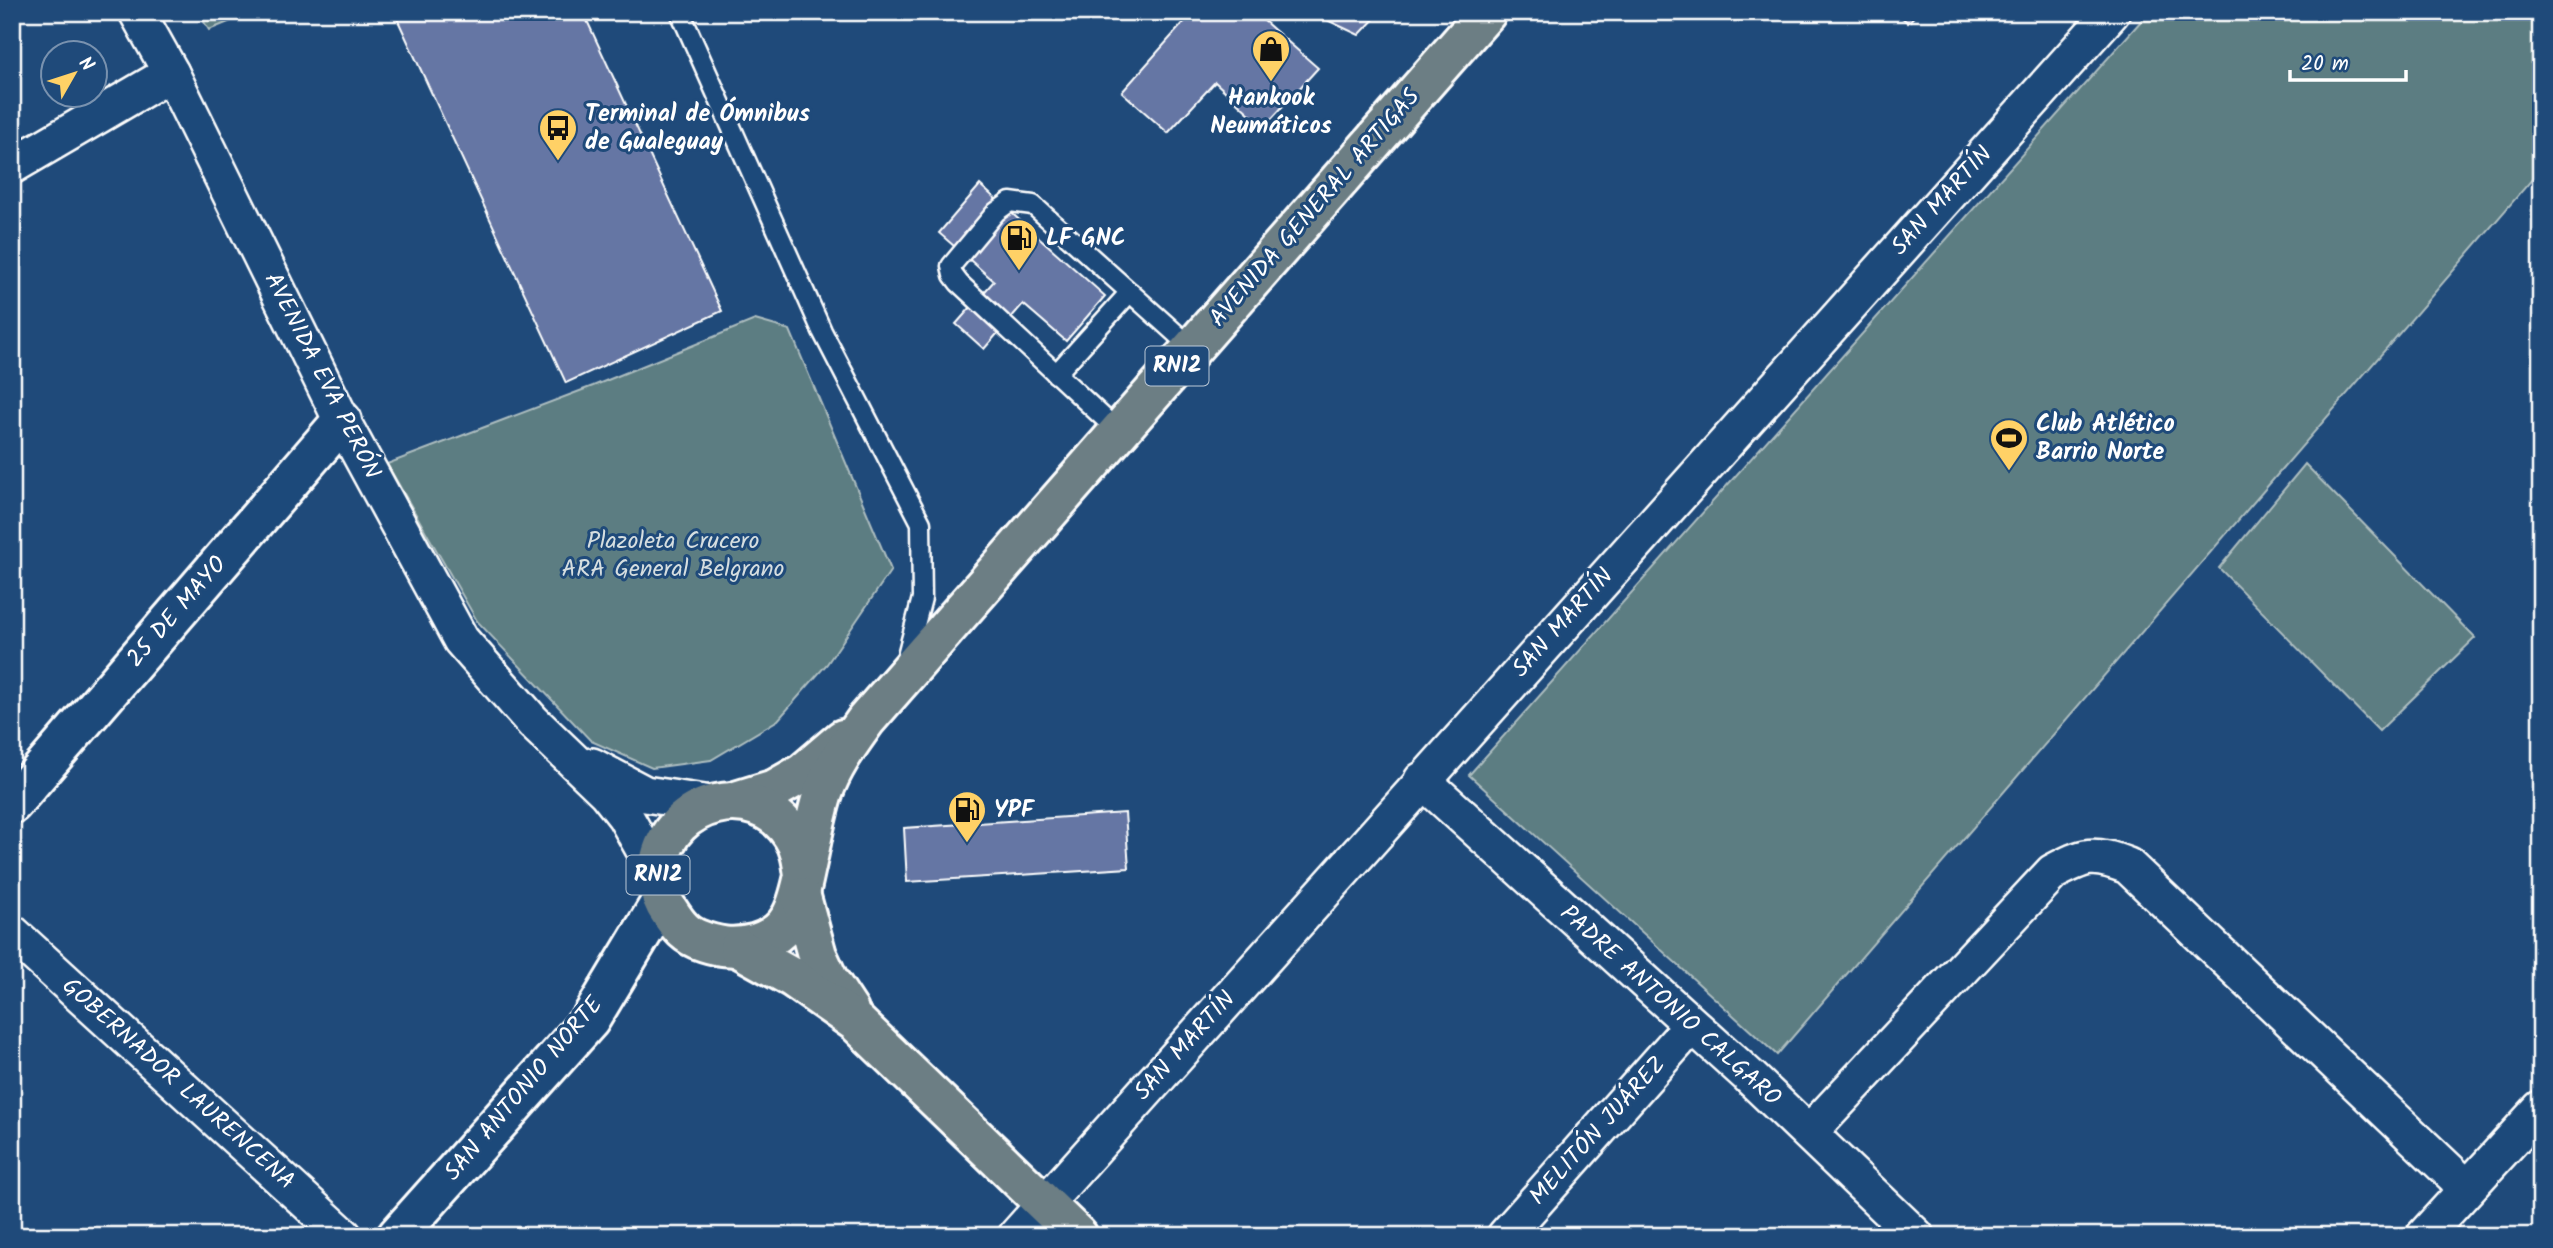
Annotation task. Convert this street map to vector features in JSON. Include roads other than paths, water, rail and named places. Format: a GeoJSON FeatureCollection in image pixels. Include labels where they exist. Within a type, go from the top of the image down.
{"type":"FeatureCollection","features":[{"type":"Feature","properties":{"kind":"highway","name":"AVENIDA GENERAL ARTIGAS"},"geometry":{"type":"LineString","coordinates":[[802,886],[822,795],[833,766],[866,720],[1487,12]]}},
{"type":"Feature","properties":{"kind":"highway","name":"AVENIDA GENERAL ARTIGAS"},"geometry":{"type":"LineString","coordinates":[[723,803],[775,789],[803,773],[866,720]]}},
{"type":"Feature","properties":{"kind":"highway","name":"RN12"},"geometry":{"type":"LineString","coordinates":[[802,886],[792,916],[778,932],[760,942],[739,948],[715,946],[693,937],[674,921],[660,887],[661,851],[672,831],[689,814],[723,803],[757,806],[776,818],[791,833],[801,853],[802,886],[817,956],[828,979],[856,1022]]}},
{"type":"Feature","properties":{"kind":"highway","name":"RN12"},"geometry":{"type":"LineString","coordinates":[[739,948],[793,978],[856,1022],[1078,1236]]}},
{"type":"Feature","properties":{"kind":"street","name":"AVENIDA EVA PERÓN"},"geometry":{"type":"LineString","coordinates":[[137,12],[171,73],[342,421],[461,640],[533,722],[625,816],[660,887]]}},
{"type":"Feature","properties":{"kind":"street","name":"SAN MARTÍN"},"geometry":{"type":"LineString","coordinates":[[1016,1236],[2112,12]]}},
{"type":"Feature","properties":{"kind":"street"},"geometry":{"type":"LineString","coordinates":[[12,166],[171,73]]}},
{"type":"Feature","properties":{"kind":"street","name":"25 DE MAYO"},"geometry":{"type":"LineString","coordinates":[[12,804],[342,421]]}},
{"type":"Feature","properties":{"kind":"street","name":"AVENIDA EVA PERÓN"},"geometry":{"type":"LineString","coordinates":[[533,722],[597,769],[645,794],[723,803]]}},
{"type":"Feature","properties":{"kind":"street","name":"PADRE ANTONIO CALGARO"},"geometry":{"type":"LineString","coordinates":[[1422,780],[1749,1076],[1916,1236]]}},
{"type":"Feature","properties":{"kind":"street"},"geometry":{"type":"LineString","coordinates":[[1809,1133],[2053,872],[2079,859],[2102,856],[2128,866],[2467,1188]]}},
{"type":"Feature","properties":{"kind":"street","name":"SAN ANTONIO NORTE"},"geometry":{"type":"LineString","coordinates":[[397,1236],[590,1020],[660,887]]}},
{"type":"Feature","properties":{"kind":"street","name":"GOBERNADOR LAURENCENA"},"geometry":{"type":"LineString","coordinates":[[12,933],[344,1236]]}},
{"type":"Feature","properties":{"kind":"street","name":"MELITÓN JUÁREZ"},"geometry":{"type":"LineString","coordinates":[[1505,1236],[1691,1026]]}},
{"type":"Feature","properties":{"kind":"street"},"geometry":{"type":"LineString","coordinates":[[2424,1236],[2541,1108]]}},
{"type":"Feature","properties":{"kind":"lane"},"geometry":{"type":"LineString","coordinates":[[680,12],[822,331],[921,523],[922,598],[900,682]]}},
{"type":"Feature","properties":{"kind":"lane"},"geometry":{"type":"LineString","coordinates":[[1119,432],[959,284],[953,275],[951,266],[996,212],[1010,202],[1033,205],[1192,348]]}},
{"type":"Feature","properties":{"kind":"lane"},"geometry":{"type":"LineString","coordinates":[[1056,374],[1130,292]]}},
{"type":"Feature","properties":{"kind":"place","name":"Hankook Neumáticos"},"geometry":{"type":"Point","coordinates":[1271,83]}},
{"type":"Feature","properties":{"kind":"place","name":"Terminal de Ómnibus de Gualeguay"},"geometry":{"type":"Point","coordinates":[558,162]}},
{"type":"Feature","properties":{"kind":"place","name":"LF GNC"},"geometry":{"type":"Point","coordinates":[1019,272]}},
{"type":"Feature","properties":{"kind":"place","name":"Club Atlético Barrio Norte"},"geometry":{"type":"Point","coordinates":[2009,472]}},
{"type":"Feature","properties":{"kind":"place","name":"YPF"},"geometry":{"type":"Point","coordinates":[967,844]}},
{"type":"Feature","properties":{"kind":"park label","name":"Plazoleta Crucero ARA General Belgrano"},"geometry":{"type":"Point","coordinates":[673,555]}}]}
